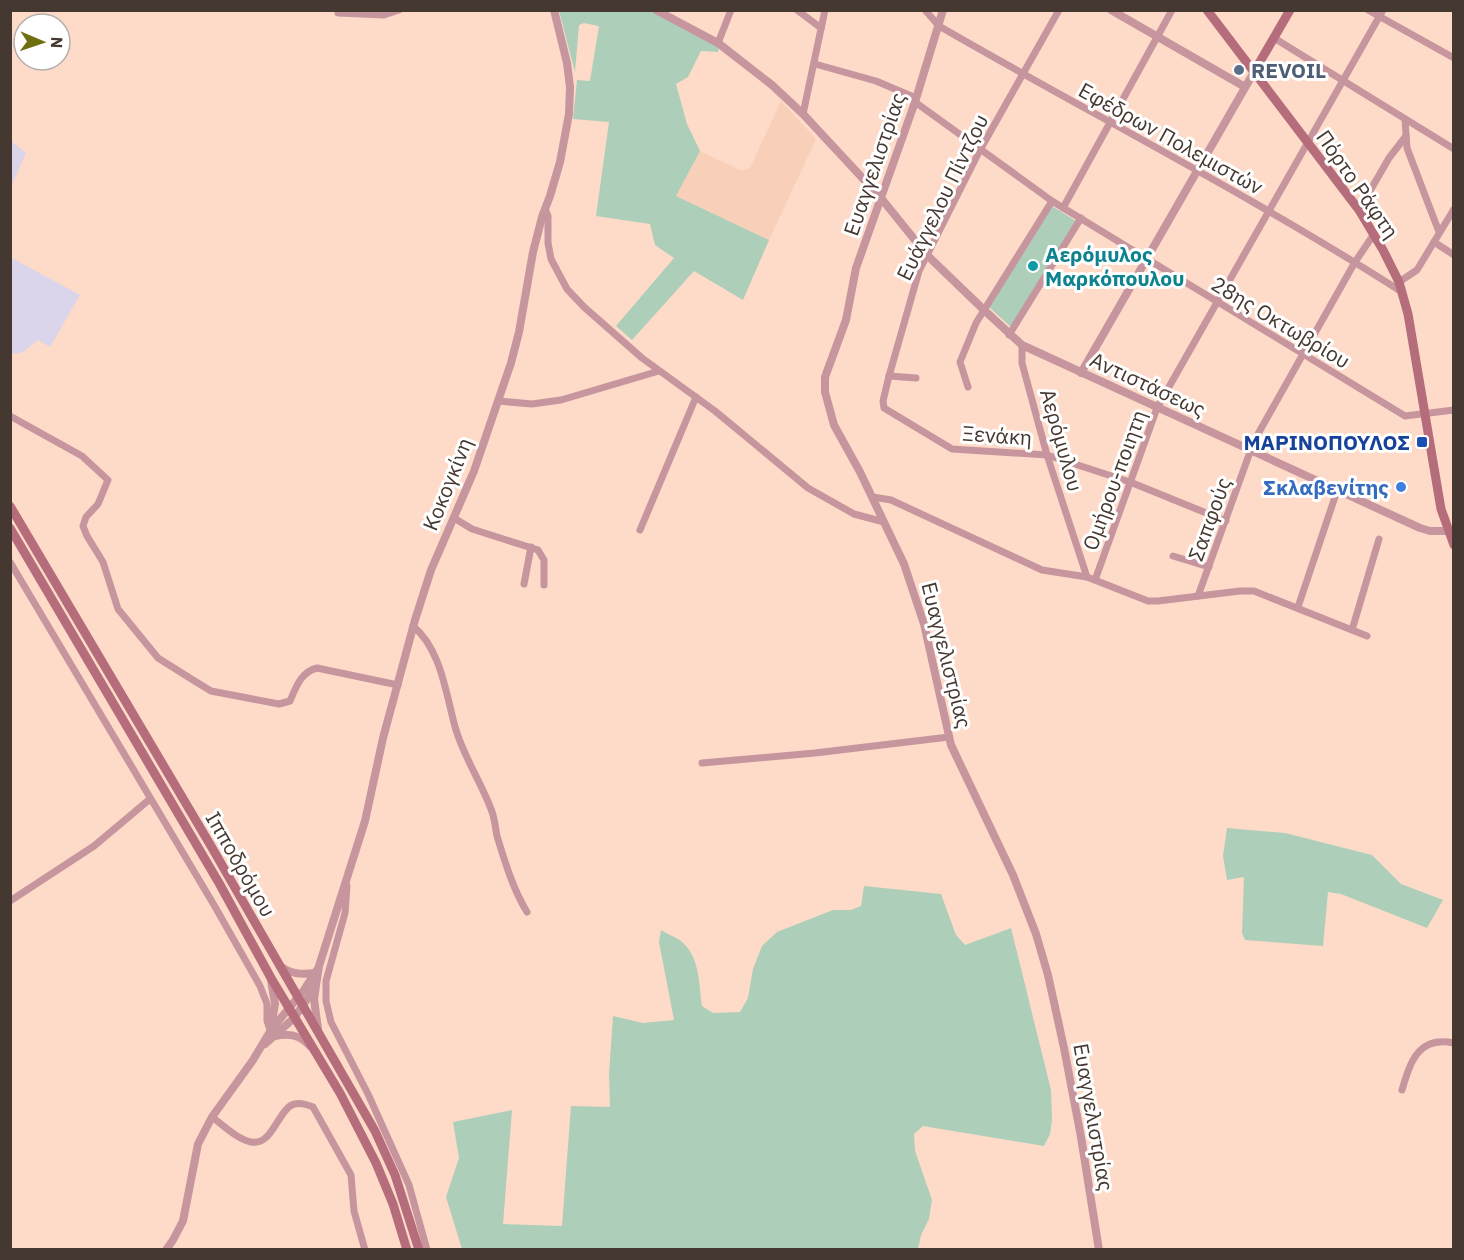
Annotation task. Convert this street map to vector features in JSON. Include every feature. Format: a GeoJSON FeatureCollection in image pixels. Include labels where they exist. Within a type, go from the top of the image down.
{"type":"FeatureCollection","features":[{"type":"Feature","properties":{"kind":"main road","name":"Πόρτο Ράφτη"},"geometry":{"type":"LineString","coordinates":[[1207,10],[1359,210],[1399,282],[1408,314],[1441,509],[1447,531],[1454,545]]}},
{"type":"Feature","properties":{"kind":"main road"},"geometry":{"type":"LineString","coordinates":[[1254,72],[1290,10]]}},
{"type":"Feature","properties":{"kind":"main road","name":"Ιπποδρόμου"},"geometry":{"type":"LineString","coordinates":[[10,506],[211,846],[375,1131],[411,1219],[419,1250]]}},
{"type":"Feature","properties":{"kind":"main road","name":"Ιπποδρόμου"},"geometry":{"type":"LineString","coordinates":[[10,528],[219,883],[311,1048],[340,1093],[376,1163],[393,1204],[407,1250]]}},
{"type":"Feature","properties":{"kind":"street"},"geometry":{"type":"LineString","coordinates":[[338,13],[384,15],[399,10]]}},
{"type":"Feature","properties":{"kind":"street","name":"Κοκογκίνη"},"geometry":{"type":"LineString","coordinates":[[317,969],[365,821],[377,761],[425,586],[474,471],[519,332],[533,252],[560,162],[569,114],[570,87],[565,53],[554,10]]}},
{"type":"Feature","properties":{"kind":"street","name":"Αντιστάσεως"},"geometry":{"type":"LineString","coordinates":[[656,10],[718,43],[760,74],[803,114],[881,198],[927,255],[1022,345],[1420,528],[1430,531],[1447,531]]}},
{"type":"Feature","properties":{"kind":"street"},"geometry":{"type":"LineString","coordinates":[[718,43],[731,10]]}},
{"type":"Feature","properties":{"kind":"street"},"geometry":{"type":"LineString","coordinates":[[797,10],[821,28]]}},
{"type":"Feature","properties":{"kind":"street"},"geometry":{"type":"LineString","coordinates":[[803,114],[825,10]]}},
{"type":"Feature","properties":{"kind":"street","name":"Εφέδρων Πολεμιστών"},"geometry":{"type":"LineString","coordinates":[[925,10],[939,26],[1269,210],[1403,293]]}},
{"type":"Feature","properties":{"kind":"street","name":"Ευαγγελιστρίας"},"geometry":{"type":"LineString","coordinates":[[943,10],[915,100],[856,268],[846,320],[825,377],[825,392],[831,419],[873,497],[904,564],[924,624],[951,745],[1013,875],[1036,934],[1048,975],[1082,1137],[1100,1250]]}},
{"type":"Feature","properties":{"kind":"street","name":"Ευάγγελου Πίντζου"},"geometry":{"type":"LineString","coordinates":[[884,408],[883,401],[889,376],[919,271],[980,150],[1059,10]]}},
{"type":"Feature","properties":{"kind":"street"},"geometry":{"type":"LineString","coordinates":[[1112,10],[1245,87]]}},
{"type":"Feature","properties":{"kind":"street"},"geometry":{"type":"LineString","coordinates":[[1063,208],[1172,10]]}},
{"type":"Feature","properties":{"kind":"street"},"geometry":{"type":"LineString","coordinates":[[1368,10],[1381,14],[1454,58]]}},
{"type":"Feature","properties":{"kind":"street","name":"Ομήρου-ποιητη"},"geometry":{"type":"LineString","coordinates":[[1095,580],[1157,408],[1381,14]]}},
{"type":"Feature","properties":{"kind":"street"},"geometry":{"type":"LineString","coordinates":[[1274,38],[1454,149]]}},
{"type":"Feature","properties":{"kind":"street","name":"28ης Οκτωβρίου"},"geometry":{"type":"LineString","coordinates":[[815,64],[876,81],[915,100],[1052,201],[1405,416],[1454,410]]}},
{"type":"Feature","properties":{"kind":"street"},"geometry":{"type":"LineString","coordinates":[[1080,373],[1254,72]]}},
{"type":"Feature","properties":{"kind":"street"},"geometry":{"type":"LineString","coordinates":[[1405,120],[1407,148],[1439,232]]}},
{"type":"Feature","properties":{"kind":"street"},"geometry":{"type":"LineString","coordinates":[[1359,210],[1389,158],[1406,136]]}},
{"type":"Feature","properties":{"kind":"street"},"geometry":{"type":"LineString","coordinates":[[968,387],[960,362],[976,323],[1052,201]]}},
{"type":"Feature","properties":{"kind":"street"},"geometry":{"type":"LineString","coordinates":[[545,209],[548,216],[548,243],[551,258],[567,290],[584,308],[659,371],[696,397],[808,488],[854,514],[884,522]]}},
{"type":"Feature","properties":{"kind":"street"},"geometry":{"type":"LineString","coordinates":[[1399,282],[1417,270],[1454,209]]}},
{"type":"Feature","properties":{"kind":"street"},"geometry":{"type":"LineString","coordinates":[[1009,335],[1080,218]]}},
{"type":"Feature","properties":{"kind":"street","name":"Σαπφούς"},"geometry":{"type":"LineString","coordinates":[[1198,596],[1258,434],[1355,262],[1374,234]]}},
{"type":"Feature","properties":{"kind":"street"},"geometry":{"type":"LineString","coordinates":[[1434,242],[1454,255]]}},
{"type":"Feature","properties":{"kind":"street","name":"Αερόμυλου"},"geometry":{"type":"LineString","coordinates":[[1022,345],[1022,363],[1047,455],[1087,576]]}},
{"type":"Feature","properties":{"kind":"street"},"geometry":{"type":"LineString","coordinates":[[498,401],[532,404],[561,400],[659,371]]}},
{"type":"Feature","properties":{"kind":"street"},"geometry":{"type":"LineString","coordinates":[[889,376],[916,378]]}},
{"type":"Feature","properties":{"kind":"street"},"geometry":{"type":"LineString","coordinates":[[640,530],[696,397]]}},
{"type":"Feature","properties":{"kind":"street","name":"Ξενάκη"},"geometry":{"type":"LineString","coordinates":[[884,408],[952,449],[1047,455],[1130,482],[1226,521]]}},
{"type":"Feature","properties":{"kind":"street"},"geometry":{"type":"LineString","coordinates":[[10,416],[82,456],[108,480],[98,504],[86,518],[83,526],[103,562],[118,609],[158,658],[211,691],[279,704],[290,701],[304,674],[317,668],[398,685]]}},
{"type":"Feature","properties":{"kind":"street"},"geometry":{"type":"LineString","coordinates":[[1298,607],[1337,491]]}},
{"type":"Feature","properties":{"kind":"street"},"geometry":{"type":"LineString","coordinates":[[873,497],[891,500],[1042,570],[1087,576],[1148,601],[1158,602],[1248,591],[1298,607],[1367,636]]}},
{"type":"Feature","properties":{"kind":"street"},"geometry":{"type":"LineString","coordinates":[[454,518],[472,528],[531,547],[542,554],[544,585]]}},
{"type":"Feature","properties":{"kind":"street"},"geometry":{"type":"LineString","coordinates":[[1352,630],[1379,539]]}},
{"type":"Feature","properties":{"kind":"street"},"geometry":{"type":"LineString","coordinates":[[524,584],[531,547]]}},
{"type":"Feature","properties":{"kind":"street"},"geometry":{"type":"LineString","coordinates":[[1173,556],[1209,567]]}},
{"type":"Feature","properties":{"kind":"street"},"geometry":{"type":"LineString","coordinates":[[10,562],[260,986],[267,1005],[267,1021],[273,1033]]}},
{"type":"Feature","properties":{"kind":"street"},"geometry":{"type":"LineString","coordinates":[[413,626],[427,639],[443,681],[456,732],[492,811],[511,878],[526,912]]}},
{"type":"Feature","properties":{"kind":"street"},"geometry":{"type":"LineString","coordinates":[[702,763],[815,753],[949,737]]}},
{"type":"Feature","properties":{"kind":"street"},"geometry":{"type":"LineString","coordinates":[[10,901],[94,846],[150,799]]}},
{"type":"Feature","properties":{"kind":"street"},"geometry":{"type":"LineString","coordinates":[[347,880],[345,913],[326,981],[326,1001],[330,1022],[368,1094],[408,1185],[427,1250]]}},
{"type":"Feature","properties":{"kind":"street"},"geometry":{"type":"LineString","coordinates":[[277,963],[298,974],[317,969]]}},
{"type":"Feature","properties":{"kind":"street"},"geometry":{"type":"LineString","coordinates":[[317,969],[315,1012],[320,1038]]}},
{"type":"Feature","properties":{"kind":"street"},"geometry":{"type":"LineString","coordinates":[[166,1250],[183,1221],[198,1144],[212,1117],[317,969]]}},
{"type":"Feature","properties":{"kind":"street"},"geometry":{"type":"LineString","coordinates":[[271,978],[275,1004],[273,1033]]}},
{"type":"Feature","properties":{"kind":"street"},"geometry":{"type":"LineString","coordinates":[[273,1033],[294,1018],[316,986]]}},
{"type":"Feature","properties":{"kind":"street"},"geometry":{"type":"LineString","coordinates":[[273,1033],[297,1036],[311,1048]]}},
{"type":"Feature","properties":{"kind":"street"},"geometry":{"type":"LineString","coordinates":[[1402,1090],[1414,1056],[1425,1046],[1454,1043]]}},
{"type":"Feature","properties":{"kind":"street"},"geometry":{"type":"LineString","coordinates":[[212,1117],[244,1139],[253,1142],[263,1140],[291,1105],[302,1103],[313,1107],[351,1175],[354,1211],[365,1250]]}},
{"type":"Feature","properties":{"kind":"shaded area"},"geometry":{"type":"Polygon","coordinates":[[[781,101],[816,139],[769,240],[676,196],[700,151],[742,171],[750,168],[781,101]]]}},
{"type":"Feature","properties":{"kind":"shaded area"},"geometry":{"type":"Polygon","coordinates":[[[11,141],[26,153],[11,187],[11,141]]]}},
{"type":"Feature","properties":{"kind":"shaded area"},"geometry":{"type":"Polygon","coordinates":[[[10,257],[80,295],[50,347],[38,340],[23,352],[11,354],[10,257]]]}},
{"type":"Feature","properties":{"kind":"green space"},"geometry":{"type":"Polygon","coordinates":[[[559,11],[651,11],[698,33],[719,46],[718,52],[701,51],[688,77],[676,84],[687,124],[700,151],[676,196],[769,240],[743,300],[694,271],[632,340],[616,326],[674,258],[655,245],[650,224],[596,216],[609,122],[573,119],[577,80],[590,81],[599,26],[584,23],[579,25],[575,72],[559,11]]]}},
{"type":"Feature","properties":{"kind":"green space"},"geometry":{"type":"Polygon","coordinates":[[[1052,206],[1076,221],[1011,327],[989,307],[1052,206]]]}},
{"type":"Feature","properties":{"kind":"green space"},"geometry":{"type":"Polygon","coordinates":[[[1227,828],[1285,833],[1372,855],[1401,884],[1443,900],[1427,928],[1341,894],[1328,892],[1323,946],[1245,940],[1242,933],[1244,877],[1227,880],[1223,856],[1227,828]]]}},
{"type":"Feature","properties":{"kind":"green space"},"geometry":{"type":"Polygon","coordinates":[[[864,886],[941,894],[956,935],[965,945],[1011,928],[1051,1090],[1052,1120],[1050,1134],[1044,1146],[923,1126],[914,1134],[915,1151],[932,1200],[929,1219],[921,1235],[918,1249],[462,1249],[446,1197],[459,1158],[453,1122],[512,1110],[503,1224],[562,1226],[571,1106],[610,1107],[609,1074],[613,1016],[643,1023],[674,1020],[659,942],[661,930],[682,942],[692,955],[698,972],[702,1006],[713,1013],[740,1012],[748,998],[753,969],[762,946],[777,932],[833,910],[851,910],[861,906],[864,886]]]}},
{"type":"Feature","properties":{"kind":"place","name":"REVOIL"},"geometry":{"type":"Point","coordinates":[1239,70]}},
{"type":"Feature","properties":{"kind":"place","name":"Αερόμυλος Μαρκόπουλου"},"geometry":{"type":"Point","coordinates":[1033,266]}},
{"type":"Feature","properties":{"kind":"place","name":"ΜΑΡΙΝΟΠΟΥΛΟΣ"},"geometry":{"type":"Point","coordinates":[1422,442]}},
{"type":"Feature","properties":{"kind":"place","name":"Σκλαβενίτης"},"geometry":{"type":"Point","coordinates":[1401,487]}}]}
